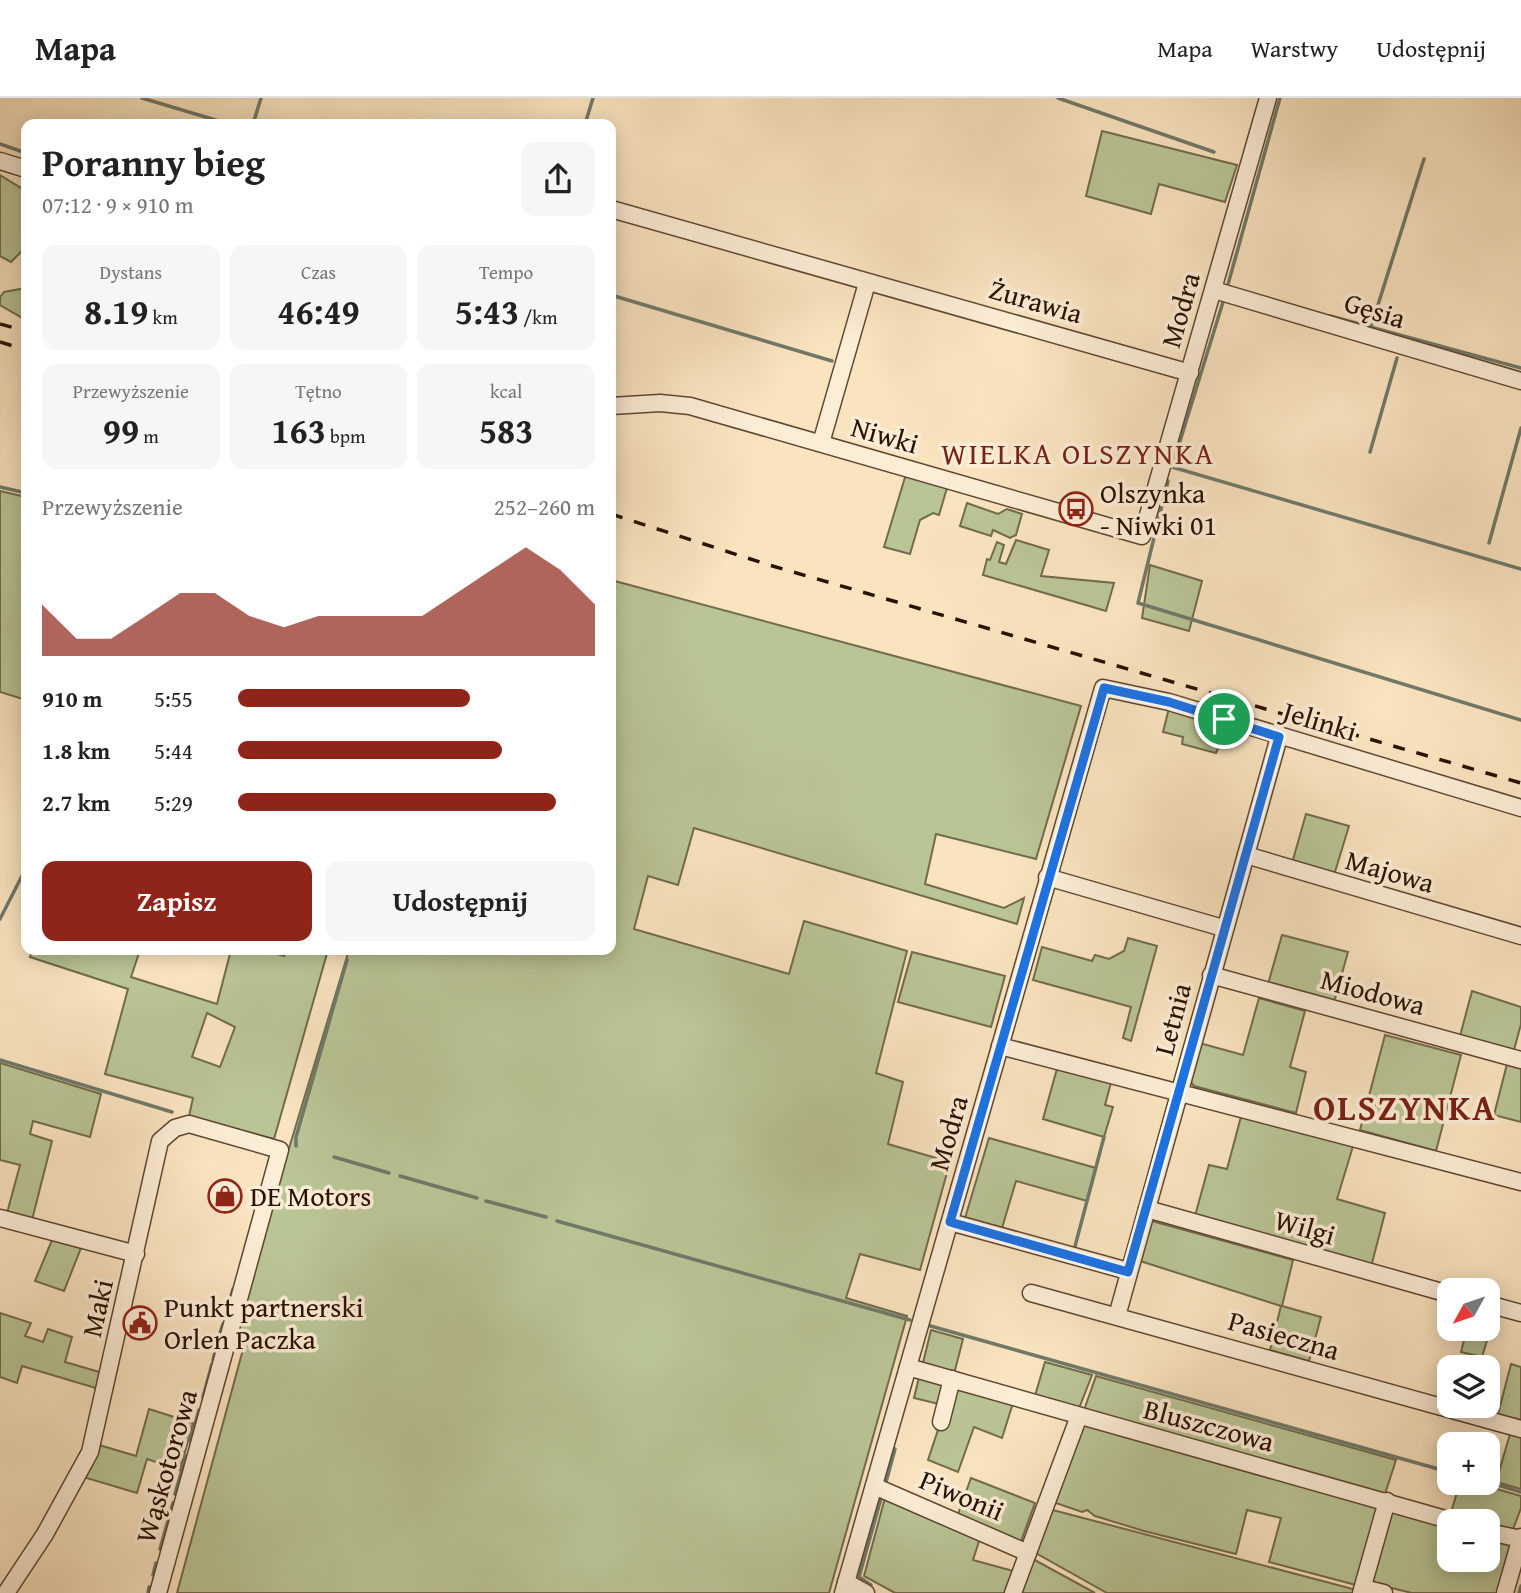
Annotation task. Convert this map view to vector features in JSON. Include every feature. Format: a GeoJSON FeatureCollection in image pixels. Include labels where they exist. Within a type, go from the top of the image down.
{"type":"FeatureCollection","features":[{"type":"Feature","properties":{"kind":"street","name":"Modra"},"geometry":{"type":"LineString","coordinates":[[1142,536],[1268,98]]}},
{"type":"Feature","properties":{"kind":"street"},"geometry":{"type":"LineString","coordinates":[[0,161],[21,167]]}},
{"type":"Feature","properties":{"kind":"street","name":"Żurawia"},"geometry":{"type":"LineString","coordinates":[[616,210],[1190,373]]}},
{"type":"Feature","properties":{"kind":"street"},"geometry":{"type":"LineString","coordinates":[[821,443],[867,283]]}},
{"type":"Feature","properties":{"kind":"street","name":"Gęsia"},"geometry":{"type":"LineString","coordinates":[[1214,290],[1521,381]]}},
{"type":"Feature","properties":{"kind":"street","name":"Niwki"},"geometry":{"type":"LineString","coordinates":[[616,406],[660,402],[690,405],[1142,536]]}},
{"type":"Feature","properties":{"kind":"street","name":"Modra"},"geometry":{"type":"LineString","coordinates":[[845,1587],[1047,877],[1104,688]]}},
{"type":"Feature","properties":{"kind":"street","name":"Jelinki"},"geometry":{"type":"LineString","coordinates":[[1104,688],[1169,702],[1521,808]]}},
{"type":"Feature","properties":{"kind":"street","name":"Letnia"},"geometry":{"type":"LineString","coordinates":[[1117,1316],[1223,928],[1279,737]]}},
{"type":"Feature","properties":{"kind":"street","name":"Majowa"},"geometry":{"type":"LineString","coordinates":[[1246,855],[1521,936]]}},
{"type":"Feature","properties":{"kind":"street"},"geometry":{"type":"LineString","coordinates":[[1047,877],[1223,928]]}},
{"type":"Feature","properties":{"kind":"street","name":"Miodowa"},"geometry":{"type":"LineString","coordinates":[[1211,975],[1521,1060]]}},
{"type":"Feature","properties":{"kind":"street"},"geometry":{"type":"LineString","coordinates":[[1000,1046],[1179,1090],[1521,1182]]}},
{"type":"Feature","properties":{"kind":"street","name":"Maki"},"geometry":{"type":"LineString","coordinates":[[6,1593],[45,1534],[90,1452],[160,1141],[166,1133],[189,1124],[280,1150]]}},
{"type":"Feature","properties":{"kind":"street","name":"Wąskotorowa"},"geometry":{"type":"LineString","coordinates":[[158,1593],[280,1150]]}},
{"type":"Feature","properties":{"kind":"street","name":"Wilgi"},"geometry":{"type":"LineString","coordinates":[[1147,1209],[1437,1291]]}},
{"type":"Feature","properties":{"kind":"street"},"geometry":{"type":"LineString","coordinates":[[0,1218],[136,1254]]}},
{"type":"Feature","properties":{"kind":"street"},"geometry":{"type":"LineString","coordinates":[[950,1222],[1128,1272]]}},
{"type":"Feature","properties":{"kind":"street","name":"Pasieczna"},"geometry":{"type":"LineString","coordinates":[[1031,1293],[1521,1429]]}},
{"type":"Feature","properties":{"kind":"street"},"geometry":{"type":"LineString","coordinates":[[1500,1307],[1521,1313]]}},
{"type":"Feature","properties":{"kind":"street","name":"Bluszczowa"},"geometry":{"type":"LineString","coordinates":[[908,1367],[1437,1516]]}},
{"type":"Feature","properties":{"kind":"street"},"geometry":{"type":"LineString","coordinates":[[941,1423],[953,1379]]}},
{"type":"Feature","properties":{"kind":"street"},"geometry":{"type":"LineString","coordinates":[[1013,1593],[1079,1416]]}},
{"type":"Feature","properties":{"kind":"street","name":"Piwonii"},"geometry":{"type":"LineString","coordinates":[[874,1486],[1028,1553]]}},
{"type":"Feature","properties":{"kind":"street"},"geometry":{"type":"LineString","coordinates":[[1384,1593],[1362,1590],[1387,1501]]}},
{"type":"Feature","properties":{"kind":"street"},"geometry":{"type":"LineString","coordinates":[[1500,1534],[1521,1538],[1505,1593]]}},
{"type":"Feature","properties":{"kind":"street"},"geometry":{"type":"LineString","coordinates":[[845,1587],[866,1593]]}},
{"type":"Feature","properties":{"kind":"green space"},"geometry":{"type":"Polygon","coordinates":[[[1102,131],[1237,165],[1225,202],[1159,184],[1151,214],[1086,196],[1102,131]]]}},
{"type":"Feature","properties":{"kind":"green space"},"geometry":{"type":"Polygon","coordinates":[[[0,175],[21,188],[21,252],[11,262],[0,256],[0,175]]]}},
{"type":"Feature","properties":{"kind":"green space"},"geometry":{"type":"Polygon","coordinates":[[[21,289],[21,317],[0,305],[0,297],[4,292],[21,289]]]}},
{"type":"Feature","properties":{"kind":"green space"},"geometry":{"type":"Polygon","coordinates":[[[906,474],[947,488],[939,515],[933,513],[920,520],[910,554],[884,547],[906,474]]]}},
{"type":"Feature","properties":{"kind":"green space"},"geometry":{"type":"Polygon","coordinates":[[[0,491],[21,496],[21,698],[0,692],[0,491]]]}},
{"type":"Feature","properties":{"kind":"green space"},"geometry":{"type":"Polygon","coordinates":[[[967,503],[998,514],[1007,509],[1022,514],[1016,535],[1010,538],[993,530],[991,536],[960,526],[967,503]]]}},
{"type":"Feature","properties":{"kind":"green space"},"geometry":{"type":"Polygon","coordinates":[[[1016,540],[1049,550],[1041,576],[1114,583],[1106,611],[983,575],[987,559],[990,560],[997,542],[1004,545],[999,562],[1006,564],[1016,540]]]}},
{"type":"Feature","properties":{"kind":"green space"},"geometry":{"type":"Polygon","coordinates":[[[1150,565],[1202,581],[1189,631],[1142,618],[1150,565]]]}},
{"type":"Feature","properties":{"kind":"green space"},"geometry":{"type":"Polygon","coordinates":[[[616,581],[1081,706],[1036,859],[936,834],[925,884],[1004,908],[1024,898],[1017,924],[694,828],[678,885],[648,876],[634,929],[789,974],[804,921],[907,951],[876,1073],[903,1082],[888,1144],[950,1162],[920,1270],[860,1254],[846,1298],[907,1316],[829,1593],[177,1593],[245,1342],[231,1340],[347,955],[616,955],[616,581]]]}},
{"type":"Feature","properties":{"kind":"green space"},"geometry":{"type":"Polygon","coordinates":[[[1169,708],[1228,727],[1216,753],[1182,744],[1183,737],[1163,732],[1169,708]]]}},
{"type":"Feature","properties":{"kind":"green space"},"geometry":{"type":"Polygon","coordinates":[[[1306,814],[1349,826],[1334,875],[1292,863],[1306,814]]]}},
{"type":"Feature","properties":{"kind":"green space"},"geometry":{"type":"Polygon","coordinates":[[[1282,935],[1348,952],[1334,1002],[1268,984],[1282,935]]]}},
{"type":"Feature","properties":{"kind":"green space"},"geometry":{"type":"Polygon","coordinates":[[[1128,938],[1157,946],[1131,1041],[1123,1038],[1131,1007],[1033,980],[1042,947],[1092,961],[1095,955],[1109,959],[1124,951],[1128,938]]]}},
{"type":"Feature","properties":{"kind":"green space"},"geometry":{"type":"Polygon","coordinates":[[[912,952],[1005,976],[991,1027],[898,1002],[912,952]]]}},
{"type":"Feature","properties":{"kind":"green space"},"geometry":{"type":"Polygon","coordinates":[[[31,955],[138,955],[131,977],[217,1004],[230,955],[327,955],[274,1139],[189,1116],[193,1098],[105,1074],[128,989],[31,955]],[[207,1013],[192,1057],[220,1067],[235,1027],[207,1013]]]}},
{"type":"Feature","properties":{"kind":"green space"},"geometry":{"type":"Polygon","coordinates":[[[1472,991],[1521,1007],[1521,1024],[1514,1050],[1460,1036],[1472,991]]]}},
{"type":"Feature","properties":{"kind":"green space"},"geometry":{"type":"Polygon","coordinates":[[[1259,998],[1305,1011],[1290,1067],[1306,1072],[1296,1113],[1194,1086],[1189,1080],[1196,1042],[1243,1055],[1259,998]]]}},
{"type":"Feature","properties":{"kind":"green space"},"geometry":{"type":"Polygon","coordinates":[[[1385,1035],[1461,1055],[1436,1151],[1360,1130],[1385,1035]]]}},
{"type":"Feature","properties":{"kind":"green space"},"geometry":{"type":"Polygon","coordinates":[[[0,1063],[101,1094],[90,1137],[33,1121],[30,1134],[52,1141],[32,1220],[7,1213],[20,1165],[0,1160],[0,1063]]]}},
{"type":"Feature","properties":{"kind":"green space"},"geometry":{"type":"Polygon","coordinates":[[[1507,1064],[1521,1068],[1521,1122],[1494,1115],[1507,1064]]]}},
{"type":"Feature","properties":{"kind":"green space"},"geometry":{"type":"Polygon","coordinates":[[[1058,1065],[1112,1079],[1105,1105],[1113,1107],[1104,1137],[1043,1119],[1058,1065]]]}},
{"type":"Feature","properties":{"kind":"green space"},"geometry":{"type":"Polygon","coordinates":[[[1242,1113],[1354,1143],[1337,1199],[1385,1213],[1371,1267],[1195,1216],[1209,1165],[1227,1169],[1242,1113]]]}},
{"type":"Feature","properties":{"kind":"green space"},"geometry":{"type":"Polygon","coordinates":[[[989,1138],[1096,1168],[1087,1201],[1016,1181],[1002,1228],[965,1218],[989,1138]]]}},
{"type":"Feature","properties":{"kind":"green space"},"geometry":{"type":"Polygon","coordinates":[[[1148,1220],[1293,1260],[1282,1306],[1321,1317],[1309,1361],[1270,1350],[1281,1306],[1137,1260],[1148,1220]]]}},
{"type":"Feature","properties":{"kind":"green space"},"geometry":{"type":"Polygon","coordinates":[[[52,1240],[81,1248],[64,1291],[35,1281],[52,1240]]]}},
{"type":"Feature","properties":{"kind":"green space"},"geometry":{"type":"Polygon","coordinates":[[[0,1313],[31,1323],[25,1336],[43,1342],[48,1329],[72,1337],[65,1362],[103,1373],[99,1389],[22,1366],[17,1383],[0,1377],[0,1313]]]}},
{"type":"Feature","properties":{"kind":"green space"},"geometry":{"type":"Polygon","coordinates":[[[931,1330],[963,1339],[954,1374],[922,1367],[931,1330]]]}},
{"type":"Feature","properties":{"kind":"green space"},"geometry":{"type":"Polygon","coordinates":[[[1464,1341],[1487,1341],[1483,1355],[1461,1352],[1464,1341]]]}},
{"type":"Feature","properties":{"kind":"green space"},"geometry":{"type":"Polygon","coordinates":[[[1045,1362],[1092,1375],[1078,1411],[1034,1399],[1045,1362]]]}},
{"type":"Feature","properties":{"kind":"green space"},"geometry":{"type":"Polygon","coordinates":[[[1511,1364],[1521,1367],[1521,1420],[1500,1415],[1511,1364]]]}},
{"type":"Feature","properties":{"kind":"green space"},"geometry":{"type":"Polygon","coordinates":[[[920,1373],[942,1379],[943,1405],[914,1398],[920,1373]]]}},
{"type":"Feature","properties":{"kind":"green space"},"geometry":{"type":"Polygon","coordinates":[[[1096,1376],[1396,1460],[1384,1497],[1083,1413],[1096,1376]]]}},
{"type":"Feature","properties":{"kind":"green space"},"geometry":{"type":"Polygon","coordinates":[[[954,1382],[1014,1400],[1002,1438],[974,1427],[958,1472],[928,1460],[954,1382]]]}},
{"type":"Feature","properties":{"kind":"green space"},"geometry":{"type":"Polygon","coordinates":[[[149,1409],[193,1423],[180,1470],[147,1459],[137,1493],[83,1477],[99,1445],[136,1456],[149,1409]]]}},
{"type":"Feature","properties":{"kind":"green space"},"geometry":{"type":"Polygon","coordinates":[[[1083,1424],[1381,1505],[1356,1585],[1269,1562],[1281,1518],[1247,1510],[1236,1554],[1144,1531],[1095,1516],[1087,1510],[1082,1512],[1056,1503],[1057,1492],[1083,1424]]]}},
{"type":"Feature","properties":{"kind":"green space"},"geometry":{"type":"Polygon","coordinates":[[[1510,1434],[1521,1437],[1521,1489],[1500,1483],[1500,1468],[1510,1434]]]}},
{"type":"Feature","properties":{"kind":"green space"},"geometry":{"type":"Polygon","coordinates":[[[971,1478],[1035,1503],[1020,1544],[957,1517],[971,1478]]]}},
{"type":"Feature","properties":{"kind":"green space"},"geometry":{"type":"Polygon","coordinates":[[[1500,1490],[1521,1496],[1521,1508],[1512,1532],[1500,1530],[1500,1509],[1452,1509],[1456,1495],[1500,1495],[1500,1490]]]}},
{"type":"Feature","properties":{"kind":"green space"},"geometry":{"type":"Polygon","coordinates":[[[886,1494],[981,1535],[973,1560],[1017,1572],[1009,1593],[895,1593],[864,1576],[886,1494]]]}},
{"type":"Feature","properties":{"kind":"green space"},"geometry":{"type":"Polygon","coordinates":[[[1049,1509],[1353,1589],[1355,1593],[1107,1593],[1034,1552],[1049,1509]]]}},
{"type":"Feature","properties":{"kind":"green space"},"geometry":{"type":"Polygon","coordinates":[[[1395,1510],[1437,1522],[1437,1572],[1500,1572],[1500,1542],[1511,1545],[1498,1593],[1412,1593],[1375,1584],[1369,1573],[1387,1519],[1395,1510]]]}},
{"type":"Feature","properties":{"kind":"green space"},"geometry":{"type":"Polygon","coordinates":[[[1031,1558],[1095,1593],[1018,1593],[1031,1558]]]}},
{"type":"Feature","properties":{"kind":"waterway"},"geometry":{"type":"LineString","coordinates":[[142,98],[212,119]]}},
{"type":"Feature","properties":{"kind":"waterway"},"geometry":{"type":"LineString","coordinates":[[255,119],[261,98]]}},
{"type":"Feature","properties":{"kind":"waterway"},"geometry":{"type":"LineString","coordinates":[[587,119],[593,98]]}},
{"type":"Feature","properties":{"kind":"waterway"},"geometry":{"type":"LineString","coordinates":[[1058,98],[1214,152]]}},
{"type":"Feature","properties":{"kind":"waterway"},"geometry":{"type":"LineString","coordinates":[[1227,288],[1280,98]]}},
{"type":"Feature","properties":{"kind":"waterway"},"geometry":{"type":"LineString","coordinates":[[0,144],[21,151]]}},
{"type":"Feature","properties":{"kind":"waterway"},"geometry":{"type":"LineString","coordinates":[[1371,327],[1424,159]]}},
{"type":"Feature","properties":{"kind":"waterway"},"geometry":{"type":"LineString","coordinates":[[616,296],[832,361]]}},
{"type":"Feature","properties":{"kind":"waterway"},"geometry":{"type":"LineString","coordinates":[[1223,302],[1172,467],[1521,569]]}},
{"type":"Feature","properties":{"kind":"waterway"},"geometry":{"type":"LineString","coordinates":[[1330,316],[1521,368]]}},
{"type":"Feature","properties":{"kind":"waterway"},"geometry":{"type":"LineString","coordinates":[[1370,452],[1397,358]]}},
{"type":"Feature","properties":{"kind":"waterway"},"geometry":{"type":"LineString","coordinates":[[1489,543],[1521,428]]}},
{"type":"Feature","properties":{"kind":"waterway"},"geometry":{"type":"LineString","coordinates":[[1168,481],[1138,603],[1521,720]]}},
{"type":"Feature","properties":{"kind":"waterway"},"geometry":{"type":"LineString","coordinates":[[0,487],[21,492]]}},
{"type":"Feature","properties":{"kind":"waterway"},"geometry":{"type":"LineString","coordinates":[[0,919],[21,878]]}},
{"type":"Feature","properties":{"kind":"waterway"},"geometry":{"type":"LineString","coordinates":[[296,1146],[296,1137],[347,960]]}},
{"type":"Feature","properties":{"kind":"waterway"},"geometry":{"type":"LineString","coordinates":[[0,1060],[172,1112]]}},
{"type":"Feature","properties":{"kind":"waterway"},"geometry":{"type":"LineString","coordinates":[[1074,1250],[1104,1137]]}},
{"type":"Feature","properties":{"kind":"waterway"},"geometry":{"type":"LineString","coordinates":[[334,1157],[389,1173]]}},
{"type":"Feature","properties":{"kind":"waterway"},"geometry":{"type":"LineString","coordinates":[[400,1176],[477,1198]]}},
{"type":"Feature","properties":{"kind":"waterway"},"geometry":{"type":"LineString","coordinates":[[486,1201],[546,1217]]}},
{"type":"Feature","properties":{"kind":"waterway"},"geometry":{"type":"LineString","coordinates":[[557,1221],[910,1320]]}},
{"type":"Feature","properties":{"kind":"waterway"},"geometry":{"type":"LineString","coordinates":[[226,1313],[233,1289]]}},
{"type":"Feature","properties":{"kind":"waterway"},"geometry":{"type":"LineString","coordinates":[[220,1333],[223,1324]]}},
{"type":"Feature","properties":{"kind":"waterway"},"geometry":{"type":"LineString","coordinates":[[927,1325],[1437,1469]]}},
{"type":"Feature","properties":{"kind":"waterway"},"geometry":{"type":"LineString","coordinates":[[213,1360],[217,1345]]}},
{"type":"Feature","properties":{"kind":"waterway"},"geometry":{"type":"LineString","coordinates":[[203,1397],[212,1364]]}},
{"type":"Feature","properties":{"kind":"waterway"},"geometry":{"type":"LineString","coordinates":[[190,1441],[199,1410]]}},
{"type":"Feature","properties":{"kind":"waterway"},"geometry":{"type":"LineString","coordinates":[[886,1482],[895,1449]]}},
{"type":"Feature","properties":{"kind":"waterway"},"geometry":{"type":"LineString","coordinates":[[175,1494],[186,1456]]}},
{"type":"Feature","properties":{"kind":"waterway"},"geometry":{"type":"LineString","coordinates":[[1500,1486],[1521,1492]]}},
{"type":"Feature","properties":{"kind":"waterway"},"geometry":{"type":"LineString","coordinates":[[871,1585],[859,1577],[882,1495]]}},
{"type":"Feature","properties":{"kind":"waterway"},"geometry":{"type":"LineString","coordinates":[[160,1549],[173,1503]]}},
{"type":"Feature","properties":{"kind":"waterway"},"geometry":{"type":"LineString","coordinates":[[153,1575],[156,1563]]}},
{"type":"Feature","properties":{"kind":"waterway"},"geometry":{"type":"LineString","coordinates":[[1519,1593],[1521,1586]]}},
{"type":"Feature","properties":{"kind":"waterway"},"geometry":{"type":"LineString","coordinates":[[148,1593],[149,1587]]}},
{"type":"Feature","properties":{"kind":"railway"},"geometry":{"type":"LineString","coordinates":[[0,324],[21,330]]}},
{"type":"Feature","properties":{"kind":"railway"},"geometry":{"type":"LineString","coordinates":[[0,342],[21,348]]}},
{"type":"Feature","properties":{"kind":"railway"},"geometry":{"type":"LineString","coordinates":[[616,516],[769,565],[1521,783]]}},
{"type":"Feature","properties":{"kind":"place","name":"Olszynka - Niwki 01"},"geometry":{"type":"Point","coordinates":[1076,509]}},
{"type":"Feature","properties":{"kind":"place","name":"DE Motors"},"geometry":{"type":"Point","coordinates":[225,1196]}},
{"type":"Feature","properties":{"kind":"place","name":"Punkt partnerski Orlen Paczka"},"geometry":{"type":"Point","coordinates":[140,1323]}},
{"type":"Feature","properties":{"kind":"district","name":"WIELKA OLSZYNKA"},"geometry":{"type":"Point","coordinates":[1078,454]}},
{"type":"Feature","properties":{"kind":"district","name":"OLSZYNKA"},"geometry":{"type":"Point","coordinates":[1405,1108]}},
{"type":"Feature","properties":{"kind":"route"},"geometry":{"type":"LineString","coordinates":[[1104,688],[1114,688],[1169,702],[1224,719],[1279,737],[1128,1272],[950,1222],[1047,877],[1104,688]]}}]}
